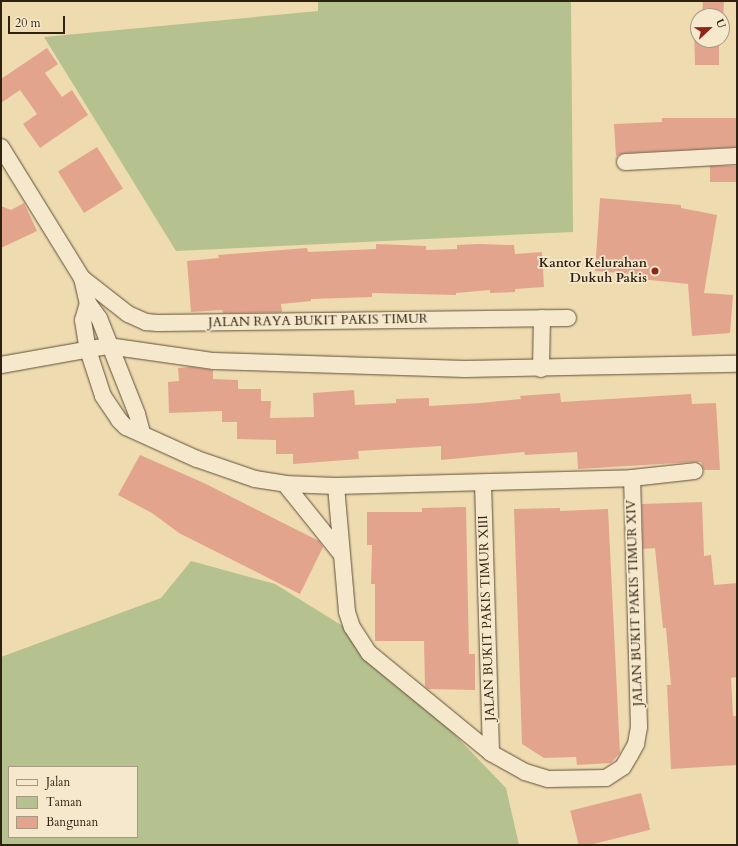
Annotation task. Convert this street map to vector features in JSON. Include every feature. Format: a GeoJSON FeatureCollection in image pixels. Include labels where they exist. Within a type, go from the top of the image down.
{"type":"FeatureCollection","features":[{"type":"Feature","properties":{"kind":"street","name":"JALAN RAYA BUKIT PAKIS TIMUR"},"geometry":{"type":"LineString","coordinates":[[1,147],[82,278],[88,303],[99,318],[108,346],[137,414],[142,434]]}},
{"type":"Feature","properties":{"kind":"street"},"geometry":{"type":"LineString","coordinates":[[625,162],[737,156]]}},
{"type":"Feature","properties":{"kind":"street","name":"JALAN RAYA BUKIT PAKIS TIMUR"},"geometry":{"type":"LineString","coordinates":[[82,278],[128,314],[146,322],[158,323],[568,318]]}},
{"type":"Feature","properties":{"kind":"street","name":"JALAN RAYA BUKIT PAKIS TIMUR"},"geometry":{"type":"LineString","coordinates":[[88,303],[83,320],[88,350],[103,396],[111,410],[126,427],[196,459],[255,479],[285,484],[336,486],[632,478],[695,471]]}},
{"type":"Feature","properties":{"kind":"street"},"geometry":{"type":"LineString","coordinates":[[541,369],[542,318]]}},
{"type":"Feature","properties":{"kind":"street"},"geometry":{"type":"LineString","coordinates":[[1,365],[108,346],[214,361],[541,369],[737,364]]}},
{"type":"Feature","properties":{"kind":"street","name":"JALAN BUKIT PAKIS TIMUR XIV"},"geometry":{"type":"LineString","coordinates":[[336,486],[348,612],[360,643],[491,753],[525,772],[548,779],[606,778],[623,766],[630,755],[639,727],[632,478]]}},
{"type":"Feature","properties":{"kind":"street","name":"JALAN BUKIT PAKIS TIMUR XIII"},"geometry":{"type":"LineString","coordinates":[[484,483],[491,753]]}},
{"type":"Feature","properties":{"kind":"street"},"geometry":{"type":"LineString","coordinates":[[285,484],[342,555]]}},
{"type":"Feature","properties":{"kind":"green space"},"geometry":{"type":"Polygon","coordinates":[[[318,1],[571,1],[573,232],[176,251],[44,37],[318,11],[318,1]]]}},
{"type":"Feature","properties":{"kind":"green space"},"geometry":{"type":"Polygon","coordinates":[[[191,561],[275,584],[362,638],[506,788],[519,845],[1,845],[1,657],[161,598],[191,561]]]}},
{"type":"Feature","properties":{"kind":"building"},"geometry":{"type":"Polygon","coordinates":[[[703,1],[724,1],[724,8],[703,8],[703,1]]]}},
{"type":"Feature","properties":{"kind":"building"},"geometry":{"type":"Polygon","coordinates":[[[47,48],[58,64],[45,73],[62,97],[72,90],[88,115],[40,148],[23,124],[37,114],[20,90],[1,103],[1,79],[47,48]]]}},
{"type":"Feature","properties":{"kind":"building"},"geometry":{"type":"Polygon","coordinates":[[[695,48],[719,48],[719,65],[695,65],[695,48]]]}},
{"type":"Feature","properties":{"kind":"building"},"geometry":{"type":"Polygon","coordinates":[[[662,118],[737,118],[737,147],[624,153],[616,156],[614,124],[662,122],[662,118]]]}},
{"type":"Feature","properties":{"kind":"building"},"geometry":{"type":"Polygon","coordinates":[[[97,147],[123,189],[84,213],[58,171],[97,147]]]}},
{"type":"Feature","properties":{"kind":"building"},"geometry":{"type":"Polygon","coordinates":[[[710,166],[737,166],[737,182],[710,182],[710,166]]]}},
{"type":"Feature","properties":{"kind":"building"},"geometry":{"type":"Polygon","coordinates":[[[600,198],[681,205],[681,208],[717,215],[704,293],[733,295],[730,333],[692,336],[688,284],[631,278],[632,274],[595,271],[600,198]]]}},
{"type":"Feature","properties":{"kind":"building"},"geometry":{"type":"Polygon","coordinates":[[[24,203],[37,231],[1,248],[1,206],[11,210],[24,203]]]}},
{"type":"Feature","properties":{"kind":"building"},"geometry":{"type":"Polygon","coordinates":[[[376,244],[426,246],[426,250],[457,249],[457,245],[514,245],[515,254],[542,252],[544,287],[515,289],[515,292],[490,293],[490,290],[456,293],[456,295],[372,293],[372,297],[311,299],[311,301],[281,304],[282,312],[223,313],[222,310],[191,312],[187,261],[219,258],[218,255],[307,248],[308,252],[376,249],[376,244]]]}},
{"type":"Feature","properties":{"kind":"building"},"geometry":{"type":"Polygon","coordinates":[[[191,367],[213,370],[213,379],[238,380],[238,389],[261,389],[261,401],[271,401],[270,418],[314,417],[313,393],[354,390],[355,405],[396,403],[396,399],[429,398],[429,406],[481,403],[521,399],[520,396],[560,393],[561,402],[691,394],[692,404],[716,403],[720,470],[704,470],[701,462],[578,469],[577,452],[525,455],[524,452],[441,460],[441,446],[358,451],[359,459],[293,464],[293,454],[276,454],[276,440],[237,439],[237,422],[222,422],[222,411],[169,413],[168,382],[179,381],[178,368],[191,367]]]}},
{"type":"Feature","properties":{"kind":"building"},"geometry":{"type":"Polygon","coordinates":[[[140,455],[204,483],[319,541],[323,547],[300,594],[179,533],[152,513],[118,495],[140,455]]]}},
{"type":"Feature","properties":{"kind":"building"},"geometry":{"type":"Polygon","coordinates":[[[702,502],[704,556],[711,555],[714,585],[737,583],[737,677],[731,678],[733,716],[737,716],[737,765],[671,769],[667,685],[671,685],[666,628],[663,628],[655,548],[643,549],[642,504],[702,502]]]}},
{"type":"Feature","properties":{"kind":"building"},"geometry":{"type":"Polygon","coordinates":[[[466,507],[469,654],[475,654],[475,690],[428,689],[425,686],[424,641],[375,641],[375,584],[371,584],[372,545],[367,545],[367,512],[422,512],[422,508],[466,507]]]}},
{"type":"Feature","properties":{"kind":"building"},"geometry":{"type":"Polygon","coordinates":[[[560,508],[560,511],[608,509],[620,753],[611,763],[577,765],[576,757],[544,758],[522,744],[514,509],[560,508]]]}},
{"type":"Feature","properties":{"kind":"building"},"geometry":{"type":"Polygon","coordinates":[[[641,793],[650,830],[590,845],[579,845],[570,811],[641,793]]]}},
{"type":"Feature","properties":{"kind":"place","name":"Kantor Kelurahan Dukuh Pakis"},"geometry":{"type":"Point","coordinates":[655,271]}}]}
